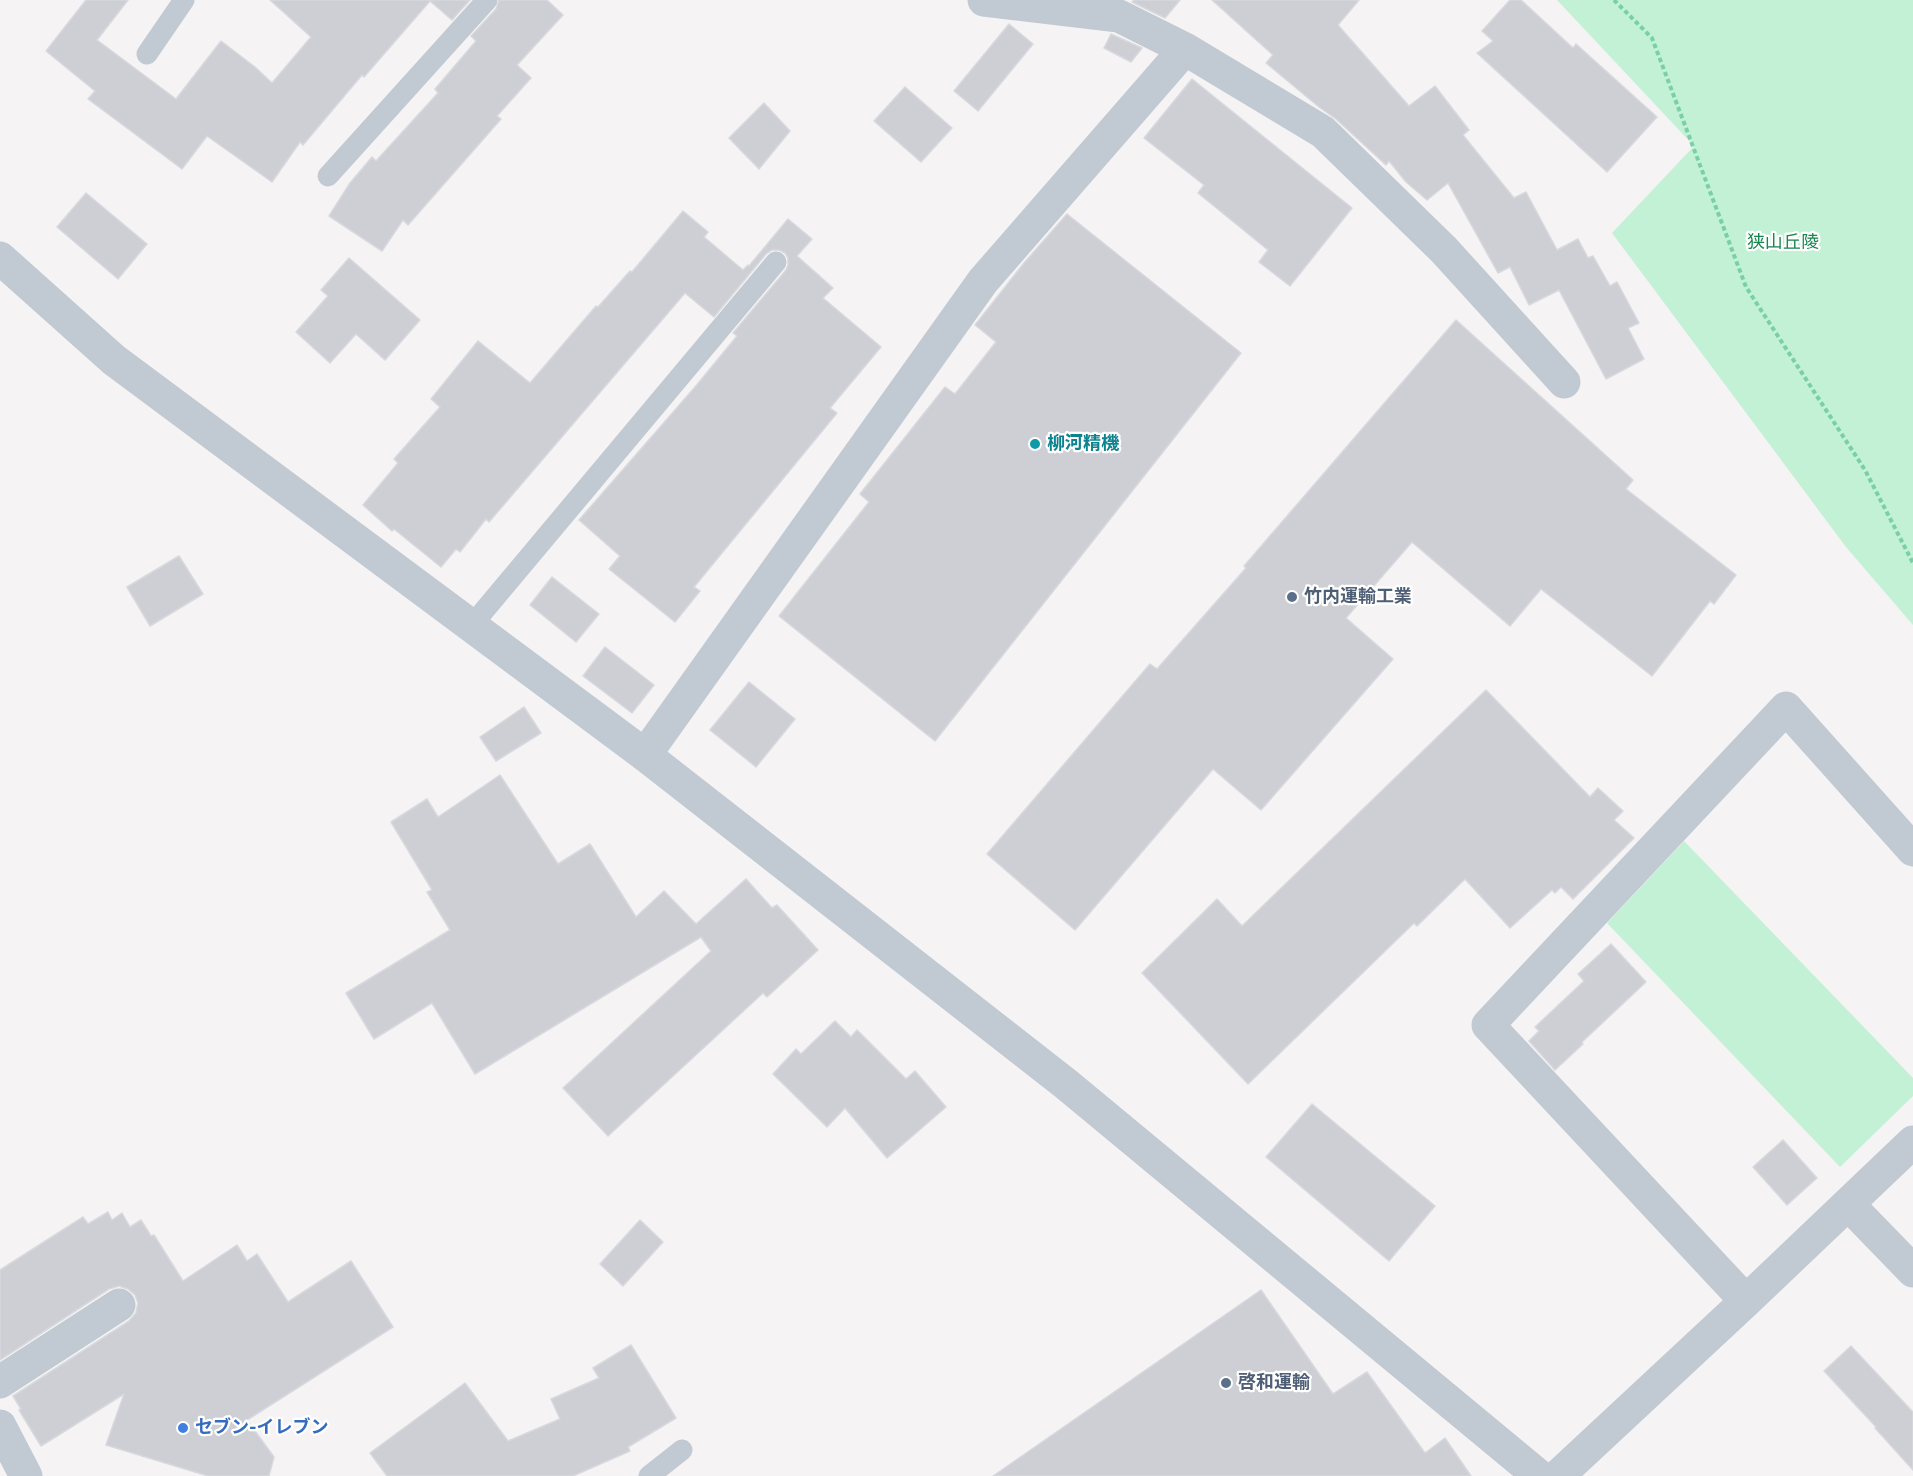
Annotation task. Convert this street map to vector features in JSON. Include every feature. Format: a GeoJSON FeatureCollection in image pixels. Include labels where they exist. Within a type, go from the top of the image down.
{"type":"FeatureCollection","features":[{"type":"Feature","properties":{"kind":"street"},"geometry":{"type":"LineString","coordinates":[[984,0],[1119,16],[1185,49],[1323,132],[1444,250],[1564,382]]}},
{"type":"Feature","properties":{"kind":"street"},"geometry":{"type":"LineString","coordinates":[[645,755],[982,281],[1185,49]]}},
{"type":"Feature","properties":{"kind":"street"},"geometry":{"type":"LineString","coordinates":[[0,258],[114,360],[645,755],[1066,1084],[1539,1476]]}},
{"type":"Feature","properties":{"kind":"street"},"geometry":{"type":"LineString","coordinates":[[1746,1301],[1488,1025],[1786,708],[1913,850]]}},
{"type":"Feature","properties":{"kind":"street"},"geometry":{"type":"LineString","coordinates":[[1558,1476],[1913,1142]]}},
{"type":"Feature","properties":{"kind":"street"},"geometry":{"type":"LineString","coordinates":[[1848,1204],[1913,1271]]}},
{"type":"Feature","properties":{"kind":"street"},"geometry":{"type":"LineString","coordinates":[[0,1382],[119,1305]]}},
{"type":"Feature","properties":{"kind":"street"},"geometry":{"type":"LineString","coordinates":[[0,1426],[26,1476]]}},
{"type":"Feature","properties":{"kind":"lane"},"geometry":{"type":"LineString","coordinates":[[147,54],[184,0]]}},
{"type":"Feature","properties":{"kind":"lane"},"geometry":{"type":"LineString","coordinates":[[328,176],[487,0]]}},
{"type":"Feature","properties":{"kind":"lane"},"geometry":{"type":"LineString","coordinates":[[472,625],[776,262]]}},
{"type":"Feature","properties":{"kind":"lane"},"geometry":{"type":"LineString","coordinates":[[649,1476],[682,1450]]}},
{"type":"Feature","properties":{"kind":"path"},"geometry":{"type":"LineString","coordinates":[[1614,0],[1652,38],[1746,287],[1865,470],[1913,562]]}},
{"type":"Feature","properties":{"kind":"green space","name":"狭山丘陵"},"geometry":{"type":"Polygon","coordinates":[[[1557,0],[1913,0],[1913,625],[1846,547],[1612,233],[1694,146],[1557,0]]]}},
{"type":"Feature","properties":{"kind":"green space"},"geometry":{"type":"Polygon","coordinates":[[[1684,841],[1913,1078],[1913,1096],[1840,1167],[1607,923],[1684,841]]]}},
{"type":"Feature","properties":{"kind":"building"},"geometry":{"type":"Polygon","coordinates":[[[86,0],[128,0],[97,40],[176,99],[221,41],[272,83],[311,37],[270,0],[470,0],[452,20],[430,1],[364,77],[362,75],[303,145],[300,142],[272,182],[207,136],[182,169],[88,99],[95,91],[46,51],[86,0]]]}},
{"type":"Feature","properties":{"kind":"building"},"geometry":{"type":"Polygon","coordinates":[[[499,0],[547,0],[563,15],[517,65],[531,78],[497,116],[501,119],[408,225],[403,220],[382,251],[329,216],[350,183],[372,157],[376,161],[438,93],[435,89],[476,41],[471,36],[496,9],[499,0]]]}},
{"type":"Feature","properties":{"kind":"building"},"geometry":{"type":"Polygon","coordinates":[[[1134,0],[1180,0],[1165,18],[1132,2],[1134,0]]]}},
{"type":"Feature","properties":{"kind":"building"},"geometry":{"type":"Polygon","coordinates":[[[1212,0],[1359,0],[1338,25],[1409,106],[1435,86],[1469,130],[1463,135],[1514,198],[1526,192],[1557,250],[1578,239],[1588,258],[1593,256],[1610,286],[1617,282],[1639,323],[1628,328],[1644,359],[1606,379],[1559,290],[1529,305],[1510,267],[1498,273],[1448,183],[1427,200],[1406,182],[1389,161],[1386,165],[1336,119],[1266,63],[1273,55],[1212,0]]]}},
{"type":"Feature","properties":{"kind":"building"},"geometry":{"type":"Polygon","coordinates":[[[1510,0],[1521,0],[1573,48],[1576,44],[1657,117],[1607,172],[1477,53],[1493,41],[1482,31],[1510,0]]]}},
{"type":"Feature","properties":{"kind":"building"},"geometry":{"type":"Polygon","coordinates":[[[1009,24],[1033,44],[978,111],[954,91],[1009,24]]]}},
{"type":"Feature","properties":{"kind":"building"},"geometry":{"type":"Polygon","coordinates":[[[1111,34],[1142,48],[1131,62],[1104,48],[1111,34]]]}},
{"type":"Feature","properties":{"kind":"building"},"geometry":{"type":"Polygon","coordinates":[[[1192,79],[1352,208],[1290,286],[1259,262],[1268,250],[1198,193],[1204,185],[1144,138],[1192,79]]]}},
{"type":"Feature","properties":{"kind":"building"},"geometry":{"type":"Polygon","coordinates":[[[905,87],[952,128],[921,162],[874,121],[905,87]]]}},
{"type":"Feature","properties":{"kind":"building"},"geometry":{"type":"Polygon","coordinates":[[[764,103],[790,131],[759,169],[729,138],[764,103]]]}},
{"type":"Feature","properties":{"kind":"building"},"geometry":{"type":"Polygon","coordinates":[[[86,193],[147,244],[118,279],[57,227],[86,193]]]}},
{"type":"Feature","properties":{"kind":"building"},"geometry":{"type":"Polygon","coordinates":[[[683,211],[708,232],[704,237],[743,270],[749,266],[788,219],[812,239],[797,256],[833,288],[823,298],[881,347],[830,408],[837,413],[694,587],[700,591],[675,622],[609,569],[620,556],[579,520],[695,387],[737,336],[733,333],[786,270],[788,258],[779,250],[772,250],[766,254],[714,317],[685,293],[489,522],[486,519],[460,552],[456,549],[441,567],[394,529],[392,531],[363,505],[398,463],[394,459],[440,407],[431,399],[478,341],[530,383],[596,306],[598,307],[630,271],[632,272],[683,211]]]}},
{"type":"Feature","properties":{"kind":"building","name":"柳河精機"},"geometry":{"type":"Polygon","coordinates":[[[1067,214],[1241,353],[935,741],[779,616],[869,502],[860,494],[945,387],[955,394],[996,342],[975,325],[1024,263],[1067,214]]]}},
{"type":"Feature","properties":{"kind":"building"},"geometry":{"type":"Polygon","coordinates":[[[349,258],[420,320],[385,360],[356,334],[330,363],[296,332],[328,296],[321,290],[349,258]]]}},
{"type":"Feature","properties":{"kind":"building","name":"竹内運輸工業"},"geometry":{"type":"Polygon","coordinates":[[[1456,320],[1633,480],[1626,489],[1736,575],[1714,604],[1710,601],[1652,676],[1541,589],[1510,626],[1412,542],[1346,618],[1393,659],[1261,810],[1213,769],[1075,930],[987,854],[1150,664],[1157,669],[1246,568],[1244,566],[1456,320]]]}},
{"type":"Feature","properties":{"kind":"building"},"geometry":{"type":"Polygon","coordinates":[[[179,556],[203,594],[150,626],[127,587],[179,556]]]}},
{"type":"Feature","properties":{"kind":"building"},"geometry":{"type":"Polygon","coordinates":[[[552,577],[599,614],[576,642],[530,605],[552,577]]]}},
{"type":"Feature","properties":{"kind":"building"},"geometry":{"type":"Polygon","coordinates":[[[605,647],[654,685],[632,713],[583,676],[605,647]]]}},
{"type":"Feature","properties":{"kind":"building"},"geometry":{"type":"Polygon","coordinates":[[[749,682],[795,719],[756,767],[710,730],[749,682]]]}},
{"type":"Feature","properties":{"kind":"building"},"geometry":{"type":"Polygon","coordinates":[[[1486,690],[1590,797],[1598,788],[1623,811],[1614,820],[1634,838],[1573,899],[1561,887],[1555,893],[1552,890],[1510,928],[1465,879],[1417,926],[1414,923],[1248,1084],[1142,973],[1217,899],[1242,926],[1486,690]]]}},
{"type":"Feature","properties":{"kind":"building"},"geometry":{"type":"Polygon","coordinates":[[[524,707],[541,733],[496,761],[480,737],[524,707]]]}},
{"type":"Feature","properties":{"kind":"building"},"geometry":{"type":"Polygon","coordinates":[[[500,775],[558,864],[590,844],[636,917],[664,891],[696,924],[746,879],[772,908],[777,905],[818,950],[767,997],[763,993],[608,1136],[563,1088],[711,951],[701,937],[475,1074],[432,1003],[374,1039],[346,993],[450,930],[427,892],[432,890],[391,822],[427,799],[438,817],[500,775]]]}},
{"type":"Feature","properties":{"kind":"building"},"geometry":{"type":"Polygon","coordinates":[[[1611,944],[1646,982],[1555,1070],[1529,1041],[1539,1031],[1535,1027],[1584,981],[1578,974],[1611,944]]]}},
{"type":"Feature","properties":{"kind":"building"},"geometry":{"type":"Polygon","coordinates":[[[835,1021],[851,1037],[857,1030],[906,1079],[915,1071],[946,1107],[887,1158],[845,1108],[827,1127],[773,1074],[796,1049],[801,1054],[835,1021]]]}},
{"type":"Feature","properties":{"kind":"building"},"geometry":{"type":"Polygon","coordinates":[[[1312,1104],[1435,1206],[1389,1261],[1266,1157],[1312,1104]]]}},
{"type":"Feature","properties":{"kind":"building"},"geometry":{"type":"Polygon","coordinates":[[[1783,1140],[1817,1178],[1787,1205],[1753,1167],[1783,1140]]]}},
{"type":"Feature","properties":{"kind":"building"},"geometry":{"type":"Polygon","coordinates":[[[108,1212],[112,1220],[122,1213],[130,1227],[141,1220],[151,1236],[154,1235],[183,1281],[237,1245],[247,1261],[257,1254],[288,1302],[351,1261],[393,1327],[247,1420],[274,1457],[269,1476],[208,1476],[106,1445],[124,1394],[41,1446],[19,1410],[21,1409],[13,1396],[129,1321],[136,1313],[138,1303],[135,1295],[128,1289],[119,1286],[109,1289],[0,1360],[0,1270],[83,1217],[88,1224],[108,1212]]]}},
{"type":"Feature","properties":{"kind":"building"},"geometry":{"type":"Polygon","coordinates":[[[640,1220],[663,1242],[623,1286],[600,1264],[640,1220]]]}},
{"type":"Feature","properties":{"kind":"building","name":"啓和運輸"},"geometry":{"type":"Polygon","coordinates":[[[1261,1290],[1333,1394],[1367,1372],[1425,1453],[1445,1438],[1471,1476],[993,1476],[1261,1290]]]}},
{"type":"Feature","properties":{"kind":"building"},"geometry":{"type":"Polygon","coordinates":[[[631,1345],[676,1418],[628,1447],[630,1451],[573,1476],[387,1476],[370,1453],[465,1383],[508,1441],[560,1419],[551,1399],[599,1378],[593,1368],[631,1345]]]}},
{"type":"Feature","properties":{"kind":"building"},"geometry":{"type":"Polygon","coordinates":[[[1851,1346],[1913,1412],[1913,1470],[1824,1371],[1851,1346]]]}},
{"type":"Feature","properties":{"kind":"place","name":"柳河精機"},"geometry":{"type":"Point","coordinates":[1035,444]}},
{"type":"Feature","properties":{"kind":"place","name":"竹内運輸工業"},"geometry":{"type":"Point","coordinates":[1292,597]}},
{"type":"Feature","properties":{"kind":"place","name":"啓和運輸"},"geometry":{"type":"Point","coordinates":[1226,1383]}},
{"type":"Feature","properties":{"kind":"place","name":"セブン-イレブン"},"geometry":{"type":"Point","coordinates":[183,1428]}}]}
